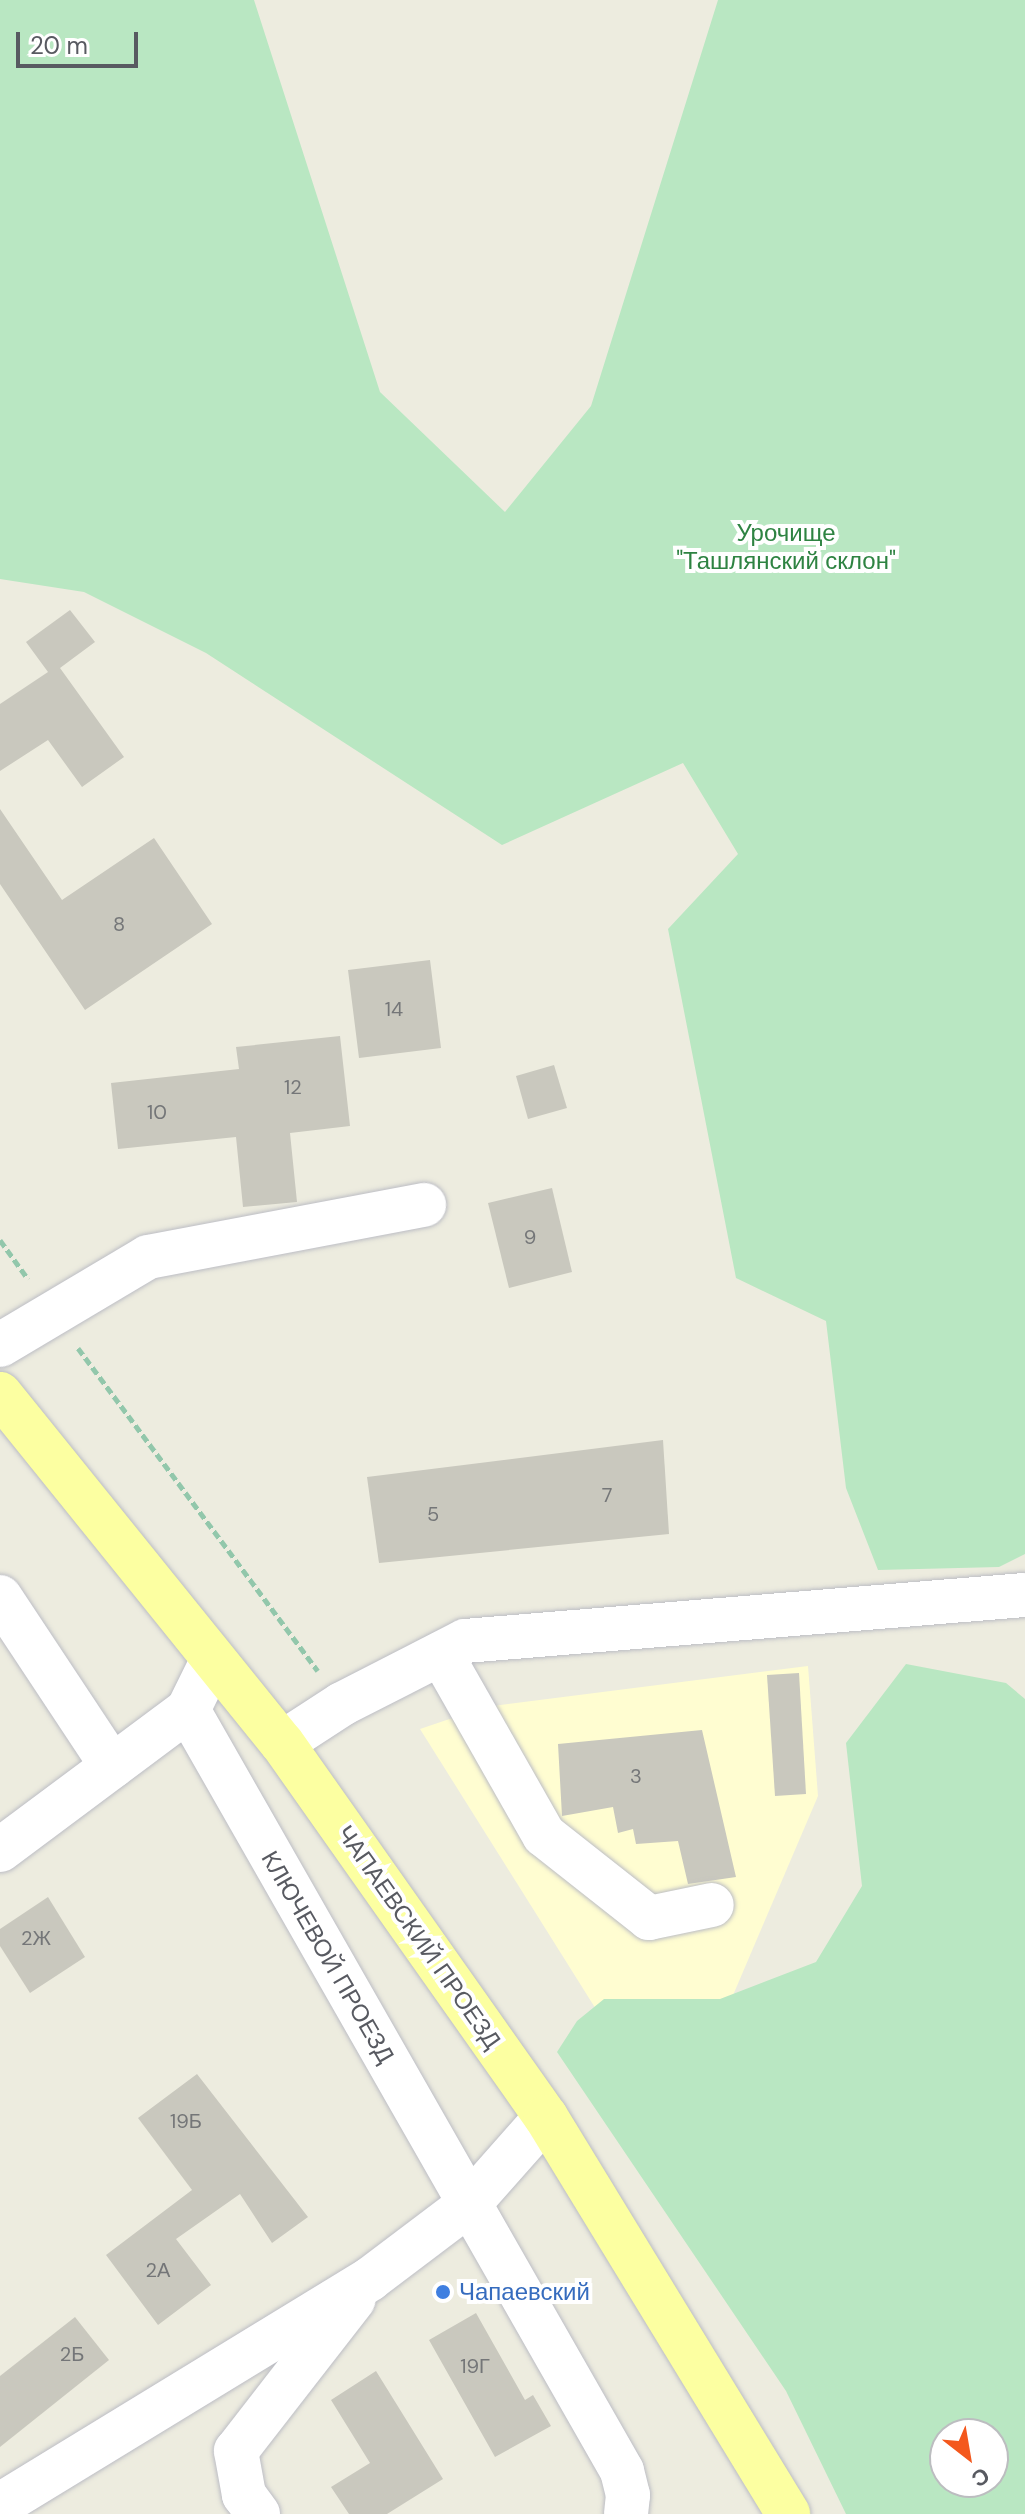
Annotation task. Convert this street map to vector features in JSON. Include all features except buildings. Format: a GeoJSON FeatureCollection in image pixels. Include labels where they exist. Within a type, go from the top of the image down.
{"type":"FeatureCollection","features":[{"type":"Feature","properties":{"kind":"main road","name":"ЧАПАЕВСКИЙ ПРОЕЗД"},"geometry":{"type":"LineString","coordinates":[[0,1394],[282,1743],[546,2117],[788,2514]]}},
{"type":"Feature","properties":{"kind":"street"},"geometry":{"type":"LineString","coordinates":[[0,1345],[54,1316],[148,1257],[424,1205]]}},
{"type":"Feature","properties":{"kind":"street"},"geometry":{"type":"LineString","coordinates":[[282,1743],[342,1704],[465,1641],[1025,1595]]}},
{"type":"Feature","properties":{"kind":"street"},"geometry":{"type":"LineString","coordinates":[[0,1597],[112,1766]]}},
{"type":"Feature","properties":{"kind":"street"},"geometry":{"type":"LineString","coordinates":[[441,1654],[544,1835],[649,1918],[712,1905]]}},
{"type":"Feature","properties":{"kind":"street"},"geometry":{"type":"LineString","coordinates":[[0,1850],[188,1710],[213,1659]]}},
{"type":"Feature","properties":{"kind":"street","name":"КЛЮЧЕВОЙ ПРОЕЗД"},"geometry":{"type":"LineString","coordinates":[[188,1710],[622,2471],[628,2495],[626,2514]]}},
{"type":"Feature","properties":{"kind":"street"},"geometry":{"type":"LineString","coordinates":[[0,2505],[370,2279],[469,2204],[546,2117]]}},
{"type":"Feature","properties":{"kind":"street"},"geometry":{"type":"LineString","coordinates":[[258,2514],[240,2485],[236,2451],[370,2279]]}},
{"type":"Feature","properties":{"kind":"path"},"geometry":{"type":"LineString","coordinates":[[0,1240],[342,1704]]}},
{"type":"Feature","properties":{"kind":"shaded area"},"geometry":{"type":"Polygon","coordinates":[[[808,1666],[818,1796],[728,2007],[599,2014],[420,1729],[485,1707],[808,1666]]]}},
{"type":"Feature","properties":{"kind":"green space","name":"Урочище \"Ташлянский склон\""},"geometry":{"type":"Polygon","coordinates":[[[0,0],[254,0],[380,392],[505,512],[591,406],[718,0],[1025,0],[1025,1554],[999,1567],[878,1570],[846,1488],[826,1321],[736,1278],[668,929],[738,854],[683,763],[502,845],[206,653],[84,592],[0,579],[0,0]]]}},
{"type":"Feature","properties":{"kind":"green space"},"geometry":{"type":"Polygon","coordinates":[[[906,1664],[1006,1683],[1025,1699],[1025,2514],[846,2514],[786,2391],[557,2052],[577,2021],[604,1999],[720,1999],[816,1962],[862,1886],[846,1743],[906,1664]]]}},
{"type":"Feature","properties":{"kind":"place","name":"Чапаевский"},"geometry":{"type":"Point","coordinates":[443,2292]}}]}
